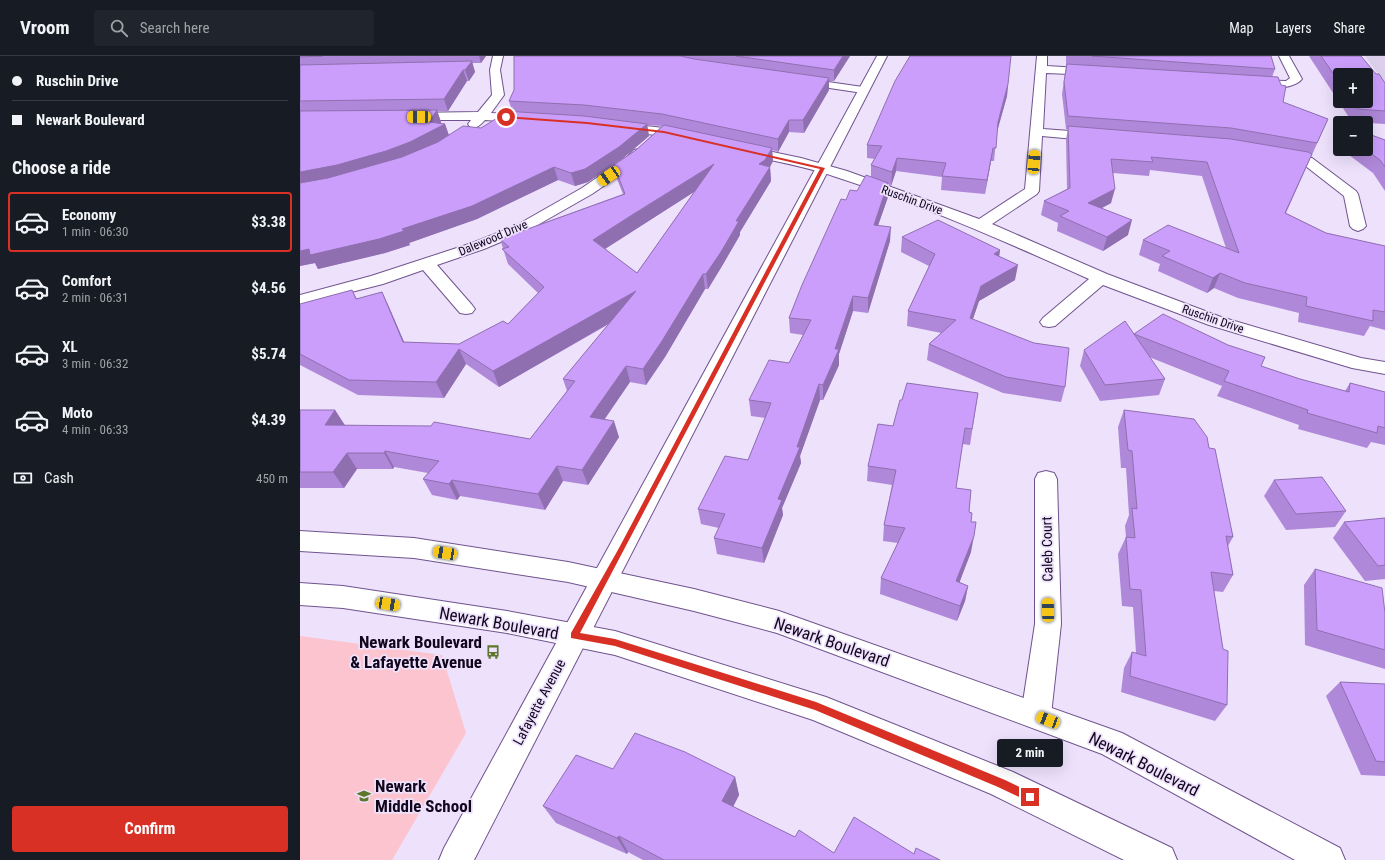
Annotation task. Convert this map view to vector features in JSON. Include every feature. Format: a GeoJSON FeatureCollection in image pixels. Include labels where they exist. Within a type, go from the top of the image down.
{"type":"FeatureCollection","features":[{"type":"Feature","properties":{"kind":"street","name":"Lafayette Avenue"},"geometry":{"type":"LineString","coordinates":[[456,860],[882,56]]}},
{"type":"Feature","properties":{"kind":"street"},"geometry":{"type":"LineString","coordinates":[[1238,82],[1269,85],[1288,84],[1296,79],[1284,56]]}},
{"type":"Feature","properties":{"kind":"street"},"geometry":{"type":"LineString","coordinates":[[481,67],[497,61]]}},
{"type":"Feature","properties":{"kind":"street"},"geometry":{"type":"LineString","coordinates":[[466,132],[483,116],[498,95],[495,70],[497,61]]}},
{"type":"Feature","properties":{"kind":"street"},"geometry":{"type":"LineString","coordinates":[[981,225],[1032,191],[1042,62],[1104,73]]}},
{"type":"Feature","properties":{"kind":"street"},"geometry":{"type":"LineString","coordinates":[[787,79],[863,90]]}},
{"type":"Feature","properties":{"kind":"street"},"geometry":{"type":"LineString","coordinates":[[400,117],[483,116],[540,120]]}},
{"type":"Feature","properties":{"kind":"street"},"geometry":{"type":"LineString","coordinates":[[603,125],[664,132],[695,139]]}},
{"type":"Feature","properties":{"kind":"street","name":"Dalewood Drive"},"geometry":{"type":"LineString","coordinates":[[300,300],[377,280],[427,264],[478,246],[528,224],[600,182],[632,160],[645,147],[664,132]]}},
{"type":"Feature","properties":{"kind":"street"},"geometry":{"type":"LineString","coordinates":[[1037,132],[1108,138]]}},
{"type":"Feature","properties":{"kind":"street","name":"Ruschin Drive"},"geometry":{"type":"LineString","coordinates":[[732,147],[823,168],[842,174],[981,225],[1101,278],[1215,321],[1359,364],[1385,368]]}},
{"type":"Feature","properties":{"kind":"street"},"geometry":{"type":"LineString","coordinates":[[1263,153],[1307,161],[1351,194],[1358,226]]}},
{"type":"Feature","properties":{"kind":"street"},"geometry":{"type":"LineString","coordinates":[[427,264],[466,309]]}},
{"type":"Feature","properties":{"kind":"street"},"geometry":{"type":"LineString","coordinates":[[1049,322],[1101,278]]}},
{"type":"Feature","properties":{"kind":"street","name":"Caleb Court"},"geometry":{"type":"LineString","coordinates":[[1036,715],[1048,624],[1046,479]]}},
{"type":"Feature","properties":{"kind":"street","name":"Newark Boulevard"},"geometry":{"type":"LineString","coordinates":[[300,541],[414,548],[604,580],[779,622],[1110,743],[1328,860]]}},
{"type":"Feature","properties":{"kind":"street","name":"Newark Boulevard"},"geometry":{"type":"LineString","coordinates":[[300,594],[343,597],[507,622],[615,643],[816,706],[1002,783],[1160,860]]}},
{"type":"Feature","properties":{"kind":"shaded area"},"geometry":{"type":"Polygon","coordinates":[[[1365,56],[1385,56],[1385,83],[1365,56]]]}},
{"type":"Feature","properties":{"kind":"shaded area","name":"Newark Middle School"},"geometry":{"type":"Polygon","coordinates":[[[300,636],[442,655],[466,733],[392,860],[300,860],[300,636]]]}},
{"type":"Feature","properties":{"kind":"building"},"geometry":{"type":"Polygon","coordinates":[[[300,56],[323,56],[300,57],[300,56]]]}},
{"type":"Feature","properties":{"kind":"building"},"geometry":{"type":"Polygon","coordinates":[[[514,56],[680,56],[829,78],[803,120],[789,120],[778,139],[662,114],[584,105],[509,101],[514,90],[514,56]]]}},
{"type":"Feature","properties":{"kind":"building"},"geometry":{"type":"Polygon","coordinates":[[[736,56],[843,56],[834,70],[736,56]]]}},
{"type":"Feature","properties":{"kind":"building"},"geometry":{"type":"Polygon","coordinates":[[[910,56],[1011,56],[1008,84],[998,122],[996,148],[993,148],[987,180],[942,176],[946,163],[897,158],[892,172],[871,165],[882,146],[867,145],[895,81],[910,56]]]}},
{"type":"Feature","properties":{"kind":"building"},"geometry":{"type":"Polygon","coordinates":[[[1092,56],[1271,56],[1275,69],[1092,56]]]}},
{"type":"Feature","properties":{"kind":"building"},"geometry":{"type":"Polygon","coordinates":[[[1321,56],[1361,56],[1371,68],[1333,68],[1333,73],[1321,56]]]}},
{"type":"Feature","properties":{"kind":"building"},"geometry":{"type":"Polygon","coordinates":[[[472,61],[465,70],[463,70],[444,99],[300,101],[300,65],[472,61]]]}},
{"type":"Feature","properties":{"kind":"building"},"geometry":{"type":"Polygon","coordinates":[[[1067,64],[1278,77],[1281,85],[1286,86],[1283,102],[1328,119],[1317,143],[1231,128],[1068,116],[1064,82],[1067,64]]]}},
{"type":"Feature","properties":{"kind":"building"},"geometry":{"type":"Polygon","coordinates":[[[1373,70],[1376,74],[1379,74],[1385,83],[1385,111],[1357,108],[1373,108],[1373,70]]]}},
{"type":"Feature","properties":{"kind":"building"},"geometry":{"type":"Polygon","coordinates":[[[437,110],[429,122],[445,124],[410,142],[386,151],[337,165],[300,172],[300,111],[437,110]]]}},
{"type":"Feature","properties":{"kind":"building"},"geometry":{"type":"Polygon","coordinates":[[[504,111],[584,116],[647,124],[619,147],[585,169],[571,173],[554,167],[472,206],[402,229],[404,231],[379,239],[310,255],[309,249],[300,251],[300,183],[328,178],[402,157],[438,142],[463,126],[481,128],[502,115],[504,111]]]}},
{"type":"Feature","properties":{"kind":"building"},"geometry":{"type":"Polygon","coordinates":[[[664,125],[772,148],[765,160],[759,164],[770,167],[736,221],[739,221],[721,252],[706,274],[703,274],[662,341],[643,369],[626,366],[590,417],[614,421],[582,470],[557,466],[538,494],[452,480],[449,484],[423,479],[439,461],[385,451],[384,453],[347,453],[333,472],[300,472],[300,410],[335,410],[325,425],[431,426],[434,422],[530,439],[575,381],[563,379],[636,291],[493,371],[459,349],[436,382],[349,380],[300,354],[300,304],[352,290],[356,299],[382,292],[403,342],[459,344],[503,321],[508,324],[544,287],[502,249],[509,247],[500,239],[625,194],[614,165],[636,150],[664,125]],[[714,164],[593,240],[637,273],[714,164]]]}},
{"type":"Feature","properties":{"kind":"building"},"geometry":{"type":"Polygon","coordinates":[[[1068,126],[1231,139],[1308,152],[1312,154],[1285,213],[1326,233],[1385,246],[1385,312],[1373,310],[1373,321],[1306,306],[1307,297],[1245,283],[1220,273],[1213,278],[1162,256],[1170,251],[1143,240],[1168,225],[1239,253],[1207,162],[1151,157],[1153,162],[1111,159],[1115,189],[1088,203],[1132,220],[1107,237],[1060,216],[1069,211],[1044,201],[1070,188],[1068,126]]]}},
{"type":"Feature","properties":{"kind":"building"},"geometry":{"type":"Polygon","coordinates":[[[1373,136],[1385,140],[1385,167],[1380,160],[1373,155],[1373,136]]]}},
{"type":"Feature","properties":{"kind":"building"},"geometry":{"type":"Polygon","coordinates":[[[866,175],[888,183],[874,225],[891,227],[868,298],[853,296],[835,349],[839,349],[823,385],[819,384],[797,447],[800,447],[778,499],[782,500],[762,548],[714,538],[725,514],[698,509],[725,456],[748,460],[771,403],[749,400],[769,360],[789,363],[811,320],[789,318],[802,285],[841,199],[846,200],[850,190],[857,191],[866,175]]]}},
{"type":"Feature","properties":{"kind":"building"},"geometry":{"type":"Polygon","coordinates":[[[938,220],[1000,250],[994,254],[1018,265],[981,286],[970,318],[1034,343],[1069,348],[1065,387],[1006,377],[929,344],[956,320],[908,311],[935,254],[902,237],[938,220]]]}},
{"type":"Feature","properties":{"kind":"building"},"geometry":{"type":"Polygon","coordinates":[[[1163,314],[1228,345],[1265,357],[1261,366],[1300,379],[1349,392],[1350,383],[1385,392],[1385,428],[1378,426],[1377,433],[1307,413],[1308,410],[1224,381],[1229,371],[1134,334],[1163,314]]]}},
{"type":"Feature","properties":{"kind":"building"},"geometry":{"type":"Polygon","coordinates":[[[1125,321],[1165,379],[1105,385],[1084,350],[1125,321]]]}},
{"type":"Feature","properties":{"kind":"building"},"geometry":{"type":"Polygon","coordinates":[[[907,383],[978,393],[972,429],[965,428],[956,488],[971,490],[969,512],[972,513],[971,522],[976,522],[974,536],[956,581],[968,586],[960,606],[881,578],[905,528],[884,525],[896,470],[868,466],[878,424],[893,426],[900,400],[902,400],[907,383]]]}},
{"type":"Feature","properties":{"kind":"building"},"geometry":{"type":"Polygon","coordinates":[[[1124,410],[1194,419],[1207,437],[1209,448],[1215,449],[1233,537],[1226,536],[1233,575],[1211,572],[1223,649],[1228,651],[1227,705],[1130,676],[1132,652],[1146,656],[1141,590],[1130,589],[1126,537],[1135,538],[1132,508],[1137,509],[1132,451],[1128,450],[1124,410]]]}},
{"type":"Feature","properties":{"kind":"building"},"geometry":{"type":"Polygon","coordinates":[[[1322,477],[1346,511],[1296,514],[1274,480],[1322,477]]]}},
{"type":"Feature","properties":{"kind":"building"},"geometry":{"type":"Polygon","coordinates":[[[1385,518],[1385,565],[1378,566],[1344,522],[1385,518]]]}},
{"type":"Feature","properties":{"kind":"building"},"geometry":{"type":"Polygon","coordinates":[[[1315,569],[1382,588],[1385,613],[1385,650],[1317,630],[1315,569]]]}},
{"type":"Feature","properties":{"kind":"building"},"geometry":{"type":"Polygon","coordinates":[[[1340,682],[1385,684],[1385,762],[1376,761],[1340,682]]]}},
{"type":"Feature","properties":{"kind":"building"},"geometry":{"type":"Polygon","coordinates":[[[635,733],[685,752],[735,777],[722,801],[795,837],[799,830],[834,853],[854,817],[914,854],[916,848],[940,860],[664,860],[619,836],[617,838],[543,806],[576,755],[613,769],[635,733]]]}},
{"type":"Feature","properties":{"kind":"place","name":"Newark Boulevard & Lafayette Avenue"},"geometry":{"type":"Point","coordinates":[493,652]}},
{"type":"Feature","properties":{"kind":"place","name":"Newark Middle School"},"geometry":{"type":"Point","coordinates":[364,796]}},
{"type":"Feature","properties":{"kind":"route"},"geometry":{"type":"LineString","coordinates":[[506,117],[587,123],[664,132],[823,168],[574,636],[615,643],[816,706],[1002,783],[1030,797]]}}]}
